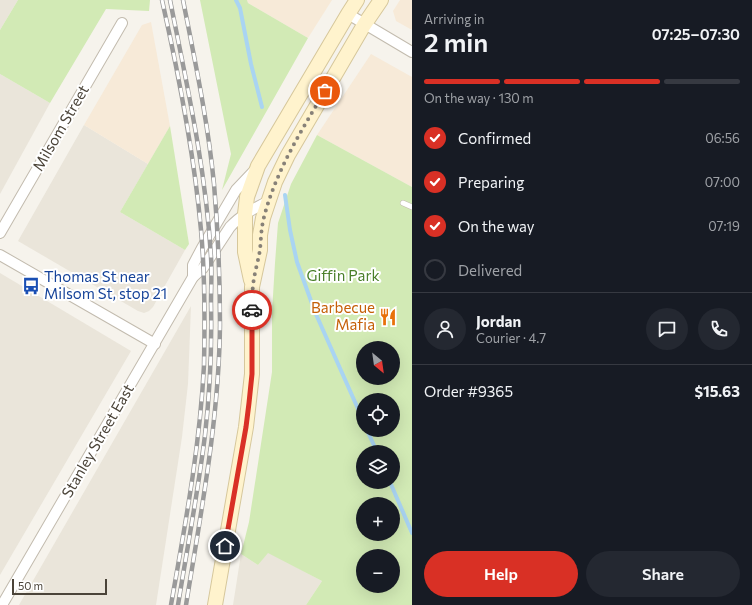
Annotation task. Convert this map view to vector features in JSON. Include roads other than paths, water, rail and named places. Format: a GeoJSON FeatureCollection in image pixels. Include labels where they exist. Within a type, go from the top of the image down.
{"type":"FeatureCollection","features":[{"type":"Feature","properties":{"kind":"main road","name":"Stanley Street East"},"geometry":{"type":"LineString","coordinates":[[258,166],[357,0]]}},
{"type":"Feature","properties":{"kind":"main road"},"geometry":{"type":"LineString","coordinates":[[252,287],[260,250],[260,235],[263,218],[275,182],[288,155],[364,24],[381,0]]}},
{"type":"Feature","properties":{"kind":"main road"},"geometry":{"type":"LineString","coordinates":[[215,605],[246,427],[252,374],[252,287],[245,252],[245,214],[247,197],[258,166]]}},
{"type":"Feature","properties":{"kind":"street"},"geometry":{"type":"LineString","coordinates":[[348,14],[412,52]]}},
{"type":"Feature","properties":{"kind":"street","name":"Milsom Street"},"geometry":{"type":"LineString","coordinates":[[0,233],[122,23]]}},
{"type":"Feature","properties":{"kind":"street","name":"Stanley Street East"},"geometry":{"type":"LineString","coordinates":[[193,277],[194,265],[202,248],[236,190],[258,166]]}},
{"type":"Feature","properties":{"kind":"street","name":"Stanley Street East"},"geometry":{"type":"LineString","coordinates":[[2,605],[193,277],[204,268],[230,227],[245,214],[269,201]]}},
{"type":"Feature","properties":{"kind":"street"},"geometry":{"type":"LineString","coordinates":[[0,255],[154,344]]}},
{"type":"Feature","properties":{"kind":"lane"},"geometry":{"type":"LineString","coordinates":[[403,203],[412,207]]}},
{"type":"Feature","properties":{"kind":"waterway"},"geometry":{"type":"LineString","coordinates":[[236,0],[240,8],[251,64],[262,107]]}},
{"type":"Feature","properties":{"kind":"waterway"},"geometry":{"type":"LineString","coordinates":[[285,195],[290,230],[297,262],[315,312],[356,404]]}},
{"type":"Feature","properties":{"kind":"waterway"},"geometry":{"type":"LineString","coordinates":[[370,437],[374,445]]}},
{"type":"Feature","properties":{"kind":"waterway"},"geometry":{"type":"LineString","coordinates":[[393,489],[412,533]]}},
{"type":"Feature","properties":{"kind":"railway"},"geometry":{"type":"LineString","coordinates":[[162,0],[180,86],[198,201],[203,264],[205,331],[199,426],[182,546],[171,605]]}},
{"type":"Feature","properties":{"kind":"railway"},"geometry":{"type":"LineString","coordinates":[[170,0],[200,160],[205,192],[211,257],[211,353],[207,419],[178,605]]}},
{"type":"Feature","properties":{"kind":"railway"},"geometry":{"type":"LineString","coordinates":[[183,0],[201,92],[214,184],[218,237],[220,325],[219,360],[213,430],[186,605]]}},
{"type":"Feature","properties":{"kind":"place","name":"Thomas St near Milsom St, stop 21"},"geometry":{"type":"Point","coordinates":[31,286]}},
{"type":"Feature","properties":{"kind":"place","name":"Barbecue Mafia"},"geometry":{"type":"Point","coordinates":[388,317]}},
{"type":"Feature","properties":{"kind":"park label","name":"Giffin Park"},"geometry":{"type":"Point","coordinates":[343,276]}}]}
